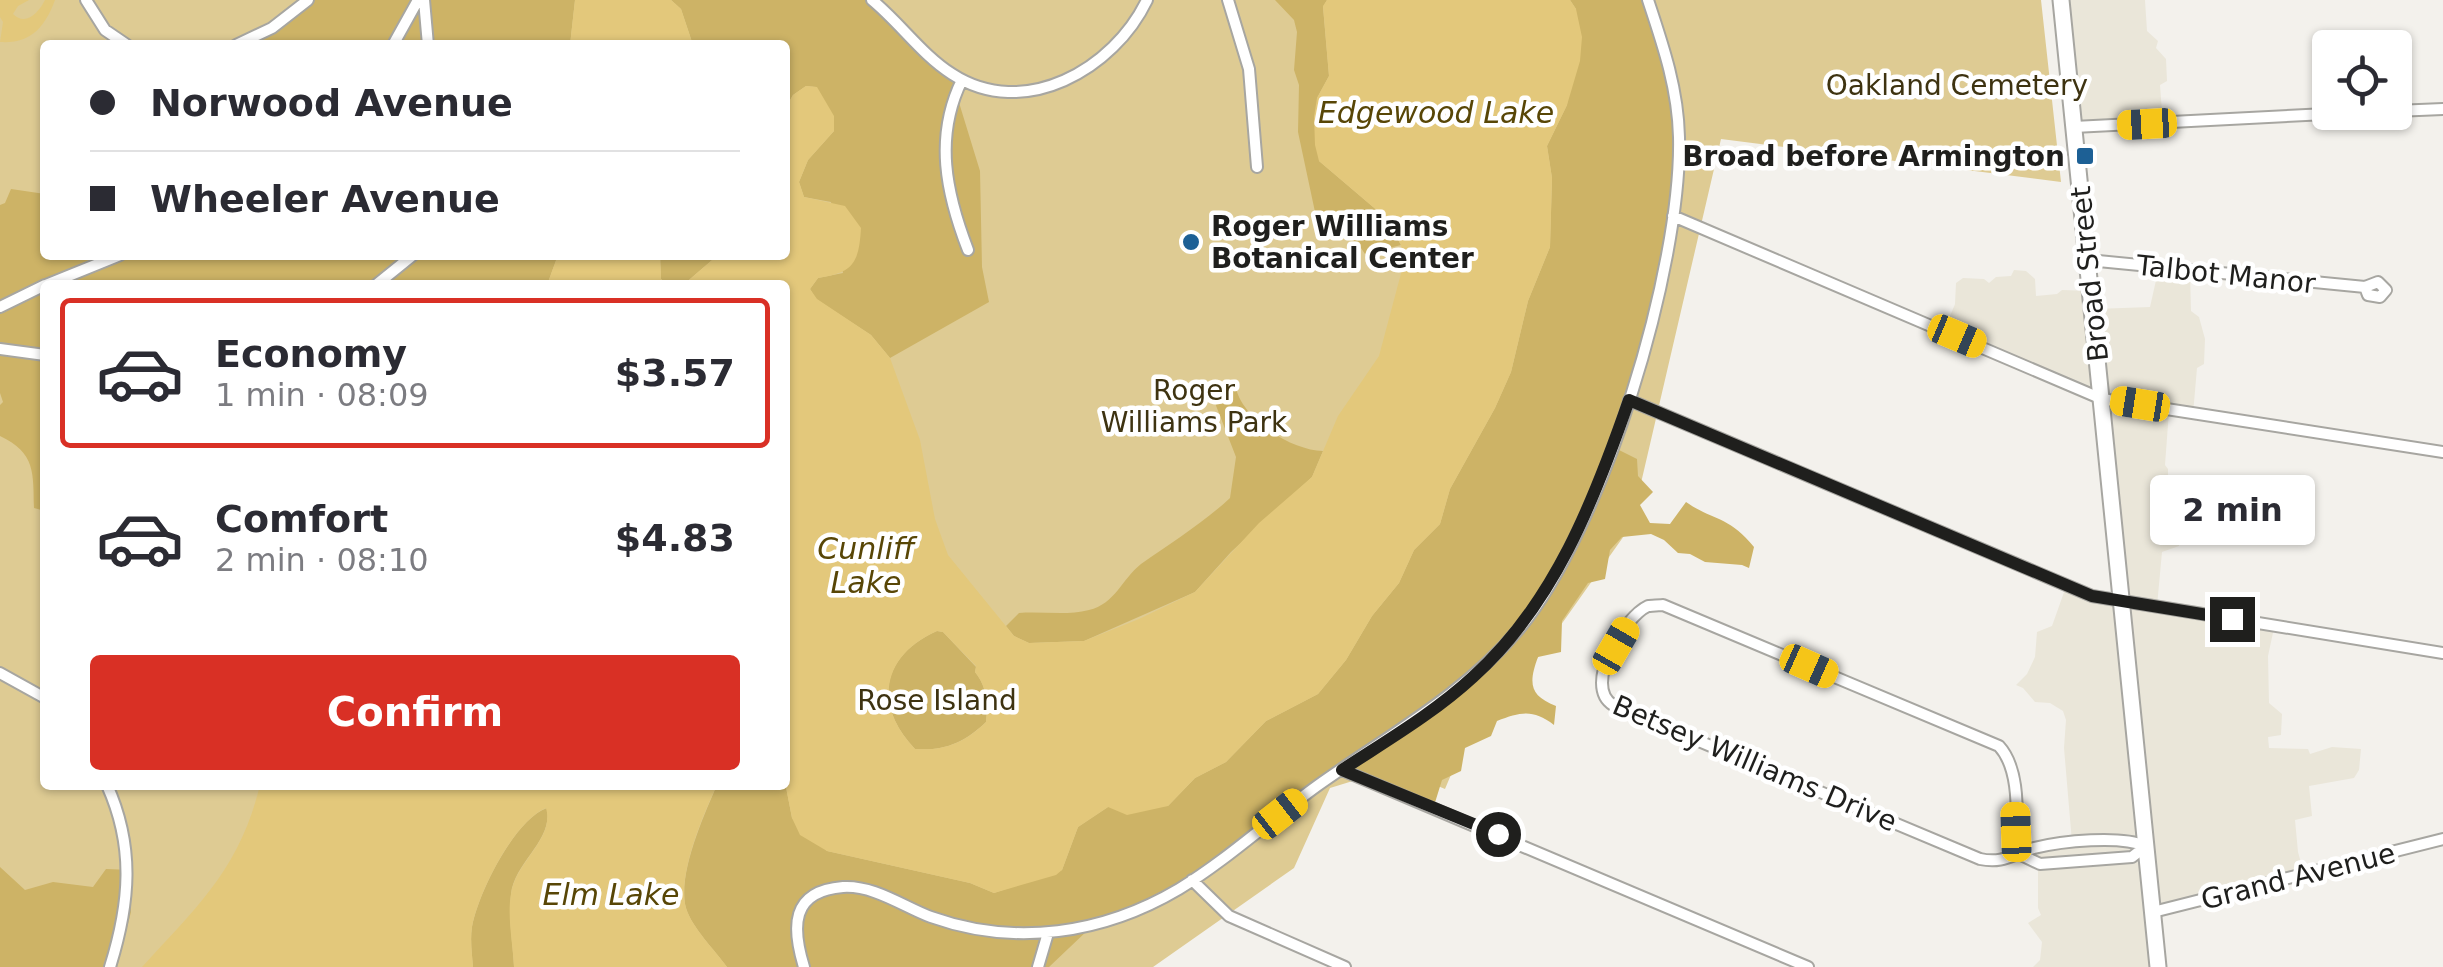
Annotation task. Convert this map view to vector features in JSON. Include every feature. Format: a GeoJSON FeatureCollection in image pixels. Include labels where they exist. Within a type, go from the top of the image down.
{"type":"FeatureCollection","features":[{"type":"Feature","properties":{"kind":"main road","name":"Broad Street"},"geometry":{"type":"LineString","coordinates":[[2061,0],[2158,967]]}},
{"type":"Feature","properties":{"kind":"street"},"geometry":{"type":"LineString","coordinates":[[86,0],[105,30],[120,40]]}},
{"type":"Feature","properties":{"kind":"street"},"geometry":{"type":"LineString","coordinates":[[247,40],[272,28],[308,0]]}},
{"type":"Feature","properties":{"kind":"street"},"geometry":{"type":"LineString","coordinates":[[396,40],[421,0]]}},
{"type":"Feature","properties":{"kind":"street"},"geometry":{"type":"LineString","coordinates":[[421,0],[427,40]]}},
{"type":"Feature","properties":{"kind":"street"},"geometry":{"type":"LineString","coordinates":[[872,0],[962,80],[1008,91],[1036,90],[1064,81],[1115,48],[1147,0]]}},
{"type":"Feature","properties":{"kind":"street"},"geometry":{"type":"LineString","coordinates":[[1228,0],[1249,68],[1256,168]]}},
{"type":"Feature","properties":{"kind":"street"},"geometry":{"type":"LineString","coordinates":[[804,967],[795,936],[797,918],[816,896],[840,888],[868,890],[933,917],[999,932],[1048,933],[1105,923],[1150,904],[1192,880],[1470,680],[1522,626],[1581,523],[1629,400],[1652,318],[1673,216],[1679,168],[1676,107],[1672,78],[1648,0]]}},
{"type":"Feature","properties":{"kind":"street"},"geometry":{"type":"LineString","coordinates":[[962,80],[948,118],[945,166],[952,206],[968,250]]}},
{"type":"Feature","properties":{"kind":"street"},"geometry":{"type":"LineString","coordinates":[[2412,110],[2443,108]]}},
{"type":"Feature","properties":{"kind":"street"},"geometry":{"type":"LineString","coordinates":[[2074,128],[2312,115]]}},
{"type":"Feature","properties":{"kind":"street"},"geometry":{"type":"LineString","coordinates":[[1673,216],[2102,398],[2443,452]]}},
{"type":"Feature","properties":{"kind":"street"},"geometry":{"type":"LineString","coordinates":[[58,280],[108,260]]}},
{"type":"Feature","properties":{"kind":"street"},"geometry":{"type":"LineString","coordinates":[[382,280],[407,260]]}},
{"type":"Feature","properties":{"kind":"street","name":"Talbot Manor"},"geometry":{"type":"LineString","coordinates":[[2088,260],[2364,287]]}},
{"type":"Feature","properties":{"kind":"street"},"geometry":{"type":"LineString","coordinates":[[0,307],[40,288]]}},
{"type":"Feature","properties":{"kind":"street"},"geometry":{"type":"LineString","coordinates":[[0,349],[40,354]]}},
{"type":"Feature","properties":{"kind":"street"},"geometry":{"type":"LineString","coordinates":[[1629,400],[2092,596],[2443,653]]}},
{"type":"Feature","properties":{"kind":"street","name":"Betsey Williams Drive"},"geometry":{"type":"LineString","coordinates":[[2017,854],[2013,779],[2008,756],[2000,746],[1664,605],[1648,606],[1630,622],[1603,667],[1599,683],[1602,696],[1613,705],[1980,859],[1997,863],[2038,847],[2130,839],[2146,846]]}},
{"type":"Feature","properties":{"kind":"street"},"geometry":{"type":"LineString","coordinates":[[0,673],[40,695]]}},
{"type":"Feature","properties":{"kind":"street"},"geometry":{"type":"LineString","coordinates":[[1342,770],[1808,967]]}},
{"type":"Feature","properties":{"kind":"street"},"geometry":{"type":"LineString","coordinates":[[109,790],[122,824],[128,862],[127,902],[110,967]]}},
{"type":"Feature","properties":{"kind":"street","name":"Grand Avenue"},"geometry":{"type":"LineString","coordinates":[[2152,912],[2443,839]]}},
{"type":"Feature","properties":{"kind":"street","name":"Betsey Williams Drive"},"geometry":{"type":"LineString","coordinates":[[2017,854],[2040,864],[2131,857],[2146,846]]}},
{"type":"Feature","properties":{"kind":"street"},"geometry":{"type":"LineString","coordinates":[[1192,880],[1229,916],[1345,967]]}},
{"type":"Feature","properties":{"kind":"street"},"geometry":{"type":"LineString","coordinates":[[1038,967],[1048,933]]}},
{"type":"Feature","properties":{"kind":"shaded area"},"geometry":{"type":"Polygon","coordinates":[[[2061,0],[2145,0],[2147,31],[2158,41],[2156,48],[2166,59],[2167,81],[2160,85],[2163,125],[2074,127],[2061,0]]]}},
{"type":"Feature","properties":{"kind":"shaded area"},"geometry":{"type":"Polygon","coordinates":[[[2159,267],[2190,272],[2191,311],[2199,317],[2205,339],[2204,364],[2197,368],[2193,414],[2169,411],[2165,465],[2168,504],[2173,524],[2180,530],[2179,546],[2162,552],[2157,606],[2274,628],[2268,656],[2269,703],[2282,714],[2281,735],[2268,737],[2269,748],[2308,749],[2310,754],[2332,747],[2361,749],[2359,770],[2354,778],[2309,786],[2312,816],[2295,820],[2305,877],[2157,915],[2162,967],[2033,967],[2040,960],[2042,942],[2028,923],[2041,915],[2038,863],[2023,854],[2072,842],[2064,748],[2066,720],[2063,711],[2050,703],[2035,702],[2016,685],[2035,657],[2037,632],[2052,626],[2068,581],[2116,599],[2103,400],[1945,328],[1955,304],[1956,283],[1963,278],[1989,283],[1996,277],[2011,276],[2014,270],[2026,271],[2035,279],[2036,296],[2062,290],[2091,291],[2095,309],[2150,307],[2159,267]]]}},
{"type":"Feature","properties":{"kind":"green space","name":"Roger Williams Park"},"geometry":{"type":"Polygon","coordinates":[[[0,0],[2041,0],[2061,182],[1721,139],[1631,526],[1497,715],[1479,708],[1445,789],[1395,768],[1330,788],[1294,868],[1153,967],[0,967],[0,0]]]}},
{"type":"Feature","properties":{"kind":"green space"},"geometry":{"type":"Polygon","coordinates":[[[315,0],[575,0],[571,40],[255,40],[315,0]]]}},
{"type":"Feature","properties":{"kind":"green space"},"geometry":{"type":"Polygon","coordinates":[[[671,0],[873,0],[949,70],[980,171],[982,267],[989,302],[890,358],[871,335],[816,299],[810,289],[818,278],[843,273],[831,202],[804,197],[799,182],[808,160],[834,131],[816,87],[806,86],[790,100],[790,40],[691,40],[681,9],[671,0]]]}},
{"type":"Feature","properties":{"kind":"green space"},"geometry":{"type":"Polygon","coordinates":[[[1275,0],[1327,0],[1323,7],[1329,76],[1317,98],[1319,161],[1386,218],[1401,245],[1365,254],[1357,242],[1318,226],[1298,132],[1299,85],[1294,70],[1297,32],[1294,20],[1275,0]]]}},
{"type":"Feature","properties":{"kind":"green space"},"geometry":{"type":"Polygon","coordinates":[[[1570,0],[1646,0],[1666,64],[1673,103],[1673,191],[1667,234],[1648,320],[1611,446],[1637,459],[1638,476],[1653,492],[1640,505],[1650,523],[1670,524],[1686,502],[1745,537],[1754,547],[1749,568],[1705,562],[1678,553],[1651,534],[1622,537],[1610,550],[1605,579],[1588,583],[1562,621],[1561,652],[1538,657],[1532,682],[1541,698],[1556,706],[1554,725],[1540,716],[1527,714],[1497,721],[1491,736],[1465,748],[1461,771],[1442,780],[1433,809],[1344,770],[1189,877],[1089,929],[1049,967],[727,967],[693,923],[684,894],[693,845],[715,790],[787,790],[792,818],[827,851],[970,883],[994,893],[1062,870],[1078,827],[1108,807],[1168,806],[1195,778],[1226,762],[1266,721],[1318,694],[1399,583],[1414,550],[1440,524],[1450,489],[1511,372],[1528,301],[1550,247],[1552,178],[1547,146],[1567,105],[1576,9],[1570,0]]]}},
{"type":"Feature","properties":{"kind":"green space"},"geometry":{"type":"Polygon","coordinates":[[[11,189],[40,193],[40,260],[556,260],[549,280],[40,280],[40,510],[34,508],[32,474],[26,457],[0,436],[0,205],[11,189]]]}},
{"type":"Feature","properties":{"kind":"green space"},"geometry":{"type":"Polygon","coordinates":[[[660,260],[712,260],[689,280],[661,279],[660,260]]]}},
{"type":"Feature","properties":{"kind":"green space"},"geometry":{"type":"Polygon","coordinates":[[[1235,384],[1246,409],[1268,430],[1296,445],[1323,451],[1312,477],[1231,552],[1195,592],[1084,641],[1029,643],[1014,636],[1006,626],[1019,613],[1080,612],[1098,607],[1141,564],[1230,498],[1236,457],[1215,403],[1235,384]]]}},
{"type":"Feature","properties":{"kind":"green space","name":"Rose Island"},"geometry":{"type":"Polygon","coordinates":[[[937,631],[943,632],[976,667],[986,696],[986,722],[953,744],[915,749],[893,716],[889,683],[904,654],[937,631]]]}},
{"type":"Feature","properties":{"kind":"green space"},"geometry":{"type":"Polygon","coordinates":[[[547,808],[544,831],[519,871],[511,894],[514,967],[473,967],[472,927],[490,878],[522,827],[547,808]]]}},
{"type":"Feature","properties":{"kind":"green space"},"geometry":{"type":"Polygon","coordinates":[[[0,867],[25,890],[53,882],[93,887],[106,869],[131,870],[131,912],[117,967],[0,967],[0,867]]]}},
{"type":"Feature","properties":{"kind":"water"},"geometry":{"type":"Polygon","coordinates":[[[0,0],[29,0],[13,14],[23,19],[36,13],[45,0],[55,0],[35,32],[20,40],[0,42],[0,0]]]}},
{"type":"Feature","properties":{"kind":"water"},"geometry":{"type":"Polygon","coordinates":[[[575,0],[671,0],[681,9],[691,40],[571,40],[575,0]]]}},
{"type":"Feature","properties":{"kind":"water","name":"Edgewood Lake"},"geometry":{"type":"Polygon","coordinates":[[[1327,0],[1570,0],[1582,37],[1580,61],[1567,105],[1547,146],[1552,178],[1550,247],[1528,301],[1511,372],[1450,489],[1440,524],[1414,550],[1399,583],[1372,616],[1346,660],[1318,694],[1266,721],[1226,762],[1195,778],[1168,806],[1127,815],[1108,807],[1078,827],[1062,870],[1056,875],[994,893],[970,883],[827,851],[800,835],[787,790],[790,790],[790,280],[689,280],[712,260],[790,260],[793,95],[806,86],[817,87],[834,116],[834,131],[808,160],[799,182],[804,197],[845,206],[861,228],[852,264],[839,273],[818,278],[810,289],[817,299],[871,335],[890,358],[920,440],[935,519],[948,555],[1014,636],[1029,643],[1084,641],[1195,592],[1259,523],[1312,477],[1338,416],[1379,356],[1403,266],[1401,245],[1386,218],[1319,161],[1314,117],[1317,98],[1329,76],[1323,6],[1327,0]],[[937,631],[904,654],[890,683],[889,699],[893,716],[915,749],[954,744],[986,722],[986,696],[976,666],[943,632],[937,631]]]}},
{"type":"Feature","properties":{"kind":"water"},"geometry":{"type":"Polygon","coordinates":[[[556,260],[660,260],[662,280],[549,280],[556,260]]]}},
{"type":"Feature","properties":{"kind":"water","name":"Elm Lake"},"geometry":{"type":"Polygon","coordinates":[[[258,790],[715,790],[693,845],[684,894],[693,923],[727,967],[514,967],[511,894],[519,871],[545,830],[546,808],[534,815],[510,842],[490,878],[472,927],[473,967],[142,967],[215,884],[251,814],[258,790]]]}},
{"type":"Feature","properties":{"kind":"place","name":"Broad before Armington"},"geometry":{"type":"Point","coordinates":[2085,156]}},
{"type":"Feature","properties":{"kind":"place","name":"Roger Williams Botanical Center"},"geometry":{"type":"Point","coordinates":[1191,242]}},
{"type":"Feature","properties":{"kind":"route"},"geometry":{"type":"LineString","coordinates":[[1498,834],[1342,770],[1470,680],[1522,626],[1581,523],[1629,400],[2092,596],[2232,619]]}},
{"type":"Feature","properties":{"kind":"park label","name":"Oakland Cemetery"},"geometry":{"type":"Point","coordinates":[1957,85]}},
{"type":"Feature","properties":{"kind":"water label","name":"Cunliff Lake"},"geometry":{"type":"Point","coordinates":[866,566]}}]}
